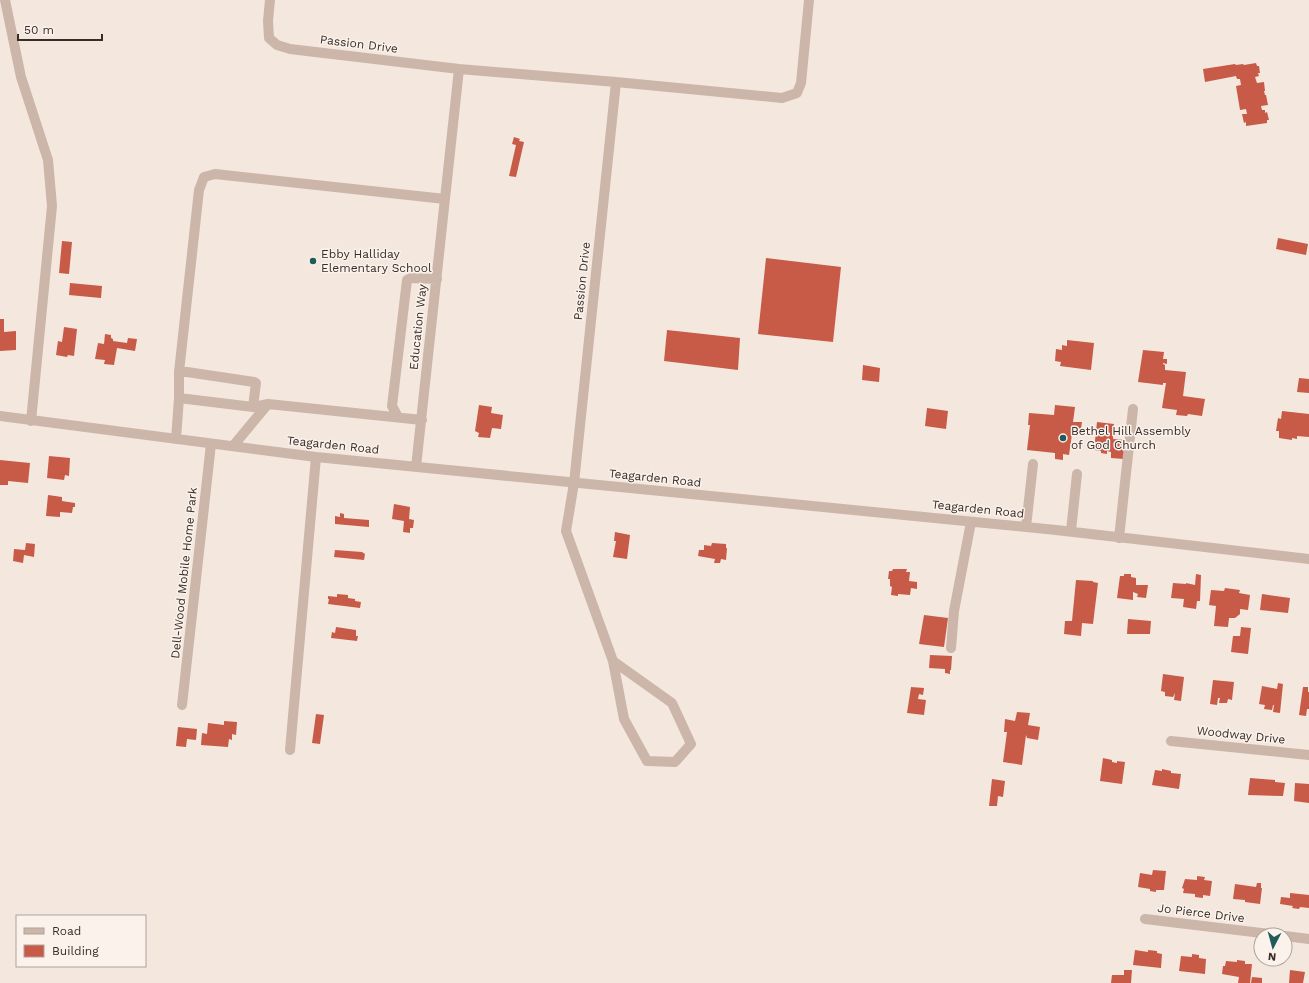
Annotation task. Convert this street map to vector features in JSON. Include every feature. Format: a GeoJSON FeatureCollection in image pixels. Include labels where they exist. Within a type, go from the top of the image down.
{"type":"FeatureCollection","features":[{"type":"Feature","properties":{"kind":"street"},"geometry":{"type":"LineString","coordinates":[[4,0],[21,77],[48,160],[52,206],[32,421]]}},
{"type":"Feature","properties":{"kind":"street","name":"Passion Drive"},"geometry":{"type":"LineString","coordinates":[[270,0],[268,21],[269,38],[277,45],[290,49],[459,69],[782,98],[797,93],[801,83],[809,0]]}},
{"type":"Feature","properties":{"kind":"street","name":"Education Way"},"geometry":{"type":"LineString","coordinates":[[416,467],[459,69]]}},
{"type":"Feature","properties":{"kind":"street","name":"Passion Drive"},"geometry":{"type":"LineString","coordinates":[[613,661],[672,703],[690,744],[675,762],[646,761],[624,719],[613,661],[566,531],[574,483],[616,82]]}},
{"type":"Feature","properties":{"kind":"street"},"geometry":{"type":"LineString","coordinates":[[176,439],[179,398],[178,372],[199,190],[204,177],[215,174],[445,199]]}},
{"type":"Feature","properties":{"kind":"street"},"geometry":{"type":"LineString","coordinates":[[398,417],[392,406],[407,280],[411,278],[437,279]]}},
{"type":"Feature","properties":{"kind":"street"},"geometry":{"type":"LineString","coordinates":[[178,372],[254,382],[256,383],[253,407]]}},
{"type":"Feature","properties":{"kind":"street"},"geometry":{"type":"LineString","coordinates":[[179,398],[253,407],[268,404],[422,420]]}},
{"type":"Feature","properties":{"kind":"street"},"geometry":{"type":"LineString","coordinates":[[233,446],[268,404]]}},
{"type":"Feature","properties":{"kind":"street"},"geometry":{"type":"LineString","coordinates":[[1119,538],[1133,409]]}},
{"type":"Feature","properties":{"kind":"street","name":"Teagarden Road"},"geometry":{"type":"LineString","coordinates":[[0,416],[316,457],[1071,531],[1119,538],[1309,559]]}},
{"type":"Feature","properties":{"kind":"street","name":"Dell-Wood Mobile Home Park"},"geometry":{"type":"LineString","coordinates":[[182,705],[212,444]]}},
{"type":"Feature","properties":{"kind":"street"},"geometry":{"type":"LineString","coordinates":[[290,750],[316,457]]}},
{"type":"Feature","properties":{"kind":"street"},"geometry":{"type":"LineString","coordinates":[[1026,527],[1033,464]]}},
{"type":"Feature","properties":{"kind":"street"},"geometry":{"type":"LineString","coordinates":[[1071,531],[1077,474]]}},
{"type":"Feature","properties":{"kind":"street"},"geometry":{"type":"LineString","coordinates":[[951,648],[954,611],[971,522]]}},
{"type":"Feature","properties":{"kind":"street","name":"Woodway Drive"},"geometry":{"type":"LineString","coordinates":[[1171,741],[1309,754]]}},
{"type":"Feature","properties":{"kind":"street","name":"Jo Pierce Drive"},"geometry":{"type":"LineString","coordinates":[[1145,919],[1253,932]]}},
{"type":"Feature","properties":{"kind":"street"},"geometry":{"type":"LineString","coordinates":[[1293,937],[1309,939]]}},
{"type":"Feature","properties":{"kind":"building"},"geometry":{"type":"Polygon","coordinates":[[[1256,63],[1257,66],[1259,66],[1260,73],[1258,73],[1259,76],[1255,77],[1257,83],[1264,82],[1264,91],[1268,105],[1261,106],[1262,110],[1265,110],[1265,113],[1267,112],[1269,120],[1267,120],[1267,123],[1246,126],[1246,122],[1244,123],[1242,114],[1247,114],[1246,109],[1240,110],[1236,86],[1241,85],[1240,79],[1237,79],[1236,76],[1205,82],[1203,69],[1235,64],[1244,65],[1256,63]]]}},
{"type":"Feature","properties":{"kind":"building"},"geometry":{"type":"Polygon","coordinates":[[[514,137],[520,139],[519,141],[524,142],[516,177],[509,176],[516,145],[512,144],[514,137]]]}},
{"type":"Feature","properties":{"kind":"building"},"geometry":{"type":"Polygon","coordinates":[[[1278,238],[1308,244],[1306,255],[1276,249],[1278,238]]]}},
{"type":"Feature","properties":{"kind":"building"},"geometry":{"type":"Polygon","coordinates":[[[62,241],[72,242],[69,274],[59,273],[62,241]]]}},
{"type":"Feature","properties":{"kind":"building"},"geometry":{"type":"Polygon","coordinates":[[[766,258],[841,267],[833,342],[758,334],[766,258]]]}},
{"type":"Feature","properties":{"kind":"building"},"geometry":{"type":"Polygon","coordinates":[[[70,283],[102,286],[101,298],[69,295],[70,283]]]}},
{"type":"Feature","properties":{"kind":"building"},"geometry":{"type":"Polygon","coordinates":[[[0,319],[4,319],[4,332],[16,331],[16,350],[0,351],[0,319]]]}},
{"type":"Feature","properties":{"kind":"building"},"geometry":{"type":"Polygon","coordinates":[[[64,327],[77,329],[74,356],[68,355],[67,357],[56,355],[58,341],[62,342],[64,327]]]}},
{"type":"Feature","properties":{"kind":"building"},"geometry":{"type":"Polygon","coordinates":[[[667,330],[740,338],[738,370],[664,361],[667,330]]]}},
{"type":"Feature","properties":{"kind":"building"},"geometry":{"type":"Polygon","coordinates":[[[105,334],[111,335],[113,341],[127,343],[128,338],[137,339],[135,351],[117,348],[114,365],[104,364],[105,360],[95,359],[98,343],[104,344],[105,334]]]}},
{"type":"Feature","properties":{"kind":"building"},"geometry":{"type":"Polygon","coordinates":[[[1067,340],[1094,343],[1091,370],[1060,366],[1061,362],[1055,361],[1056,349],[1062,350],[1062,345],[1067,346],[1067,340]]]}},
{"type":"Feature","properties":{"kind":"building"},"geometry":{"type":"Polygon","coordinates":[[[1143,350],[1164,352],[1163,359],[1167,359],[1167,364],[1163,363],[1165,365],[1165,370],[1186,372],[1183,396],[1205,399],[1202,416],[1188,414],[1187,416],[1176,415],[1177,410],[1162,408],[1166,383],[1163,383],[1163,385],[1138,382],[1143,350]]]}},
{"type":"Feature","properties":{"kind":"building"},"geometry":{"type":"Polygon","coordinates":[[[863,365],[880,368],[879,382],[862,380],[863,365]]]}},
{"type":"Feature","properties":{"kind":"building"},"geometry":{"type":"Polygon","coordinates":[[[1299,378],[1309,379],[1309,393],[1297,392],[1299,378]]]}},
{"type":"Feature","properties":{"kind":"building"},"geometry":{"type":"Polygon","coordinates":[[[479,405],[492,407],[491,413],[503,415],[501,429],[492,428],[490,438],[478,437],[479,433],[475,431],[479,405]]]}},
{"type":"Feature","properties":{"kind":"building"},"geometry":{"type":"Polygon","coordinates":[[[1055,405],[1075,407],[1073,422],[1082,422],[1080,435],[1072,434],[1069,455],[1063,454],[1063,460],[1055,459],[1055,453],[1027,450],[1030,425],[1028,425],[1029,413],[1054,415],[1055,405]]]}},
{"type":"Feature","properties":{"kind":"building"},"geometry":{"type":"Polygon","coordinates":[[[927,408],[948,411],[946,429],[925,426],[927,408]]]}},
{"type":"Feature","properties":{"kind":"building"},"geometry":{"type":"Polygon","coordinates":[[[1282,411],[1309,414],[1309,437],[1297,436],[1297,439],[1292,438],[1292,440],[1279,438],[1279,431],[1276,431],[1278,418],[1281,419],[1282,411]]]}},
{"type":"Feature","properties":{"kind":"building"},"geometry":{"type":"Polygon","coordinates":[[[1097,422],[1114,424],[1113,439],[1126,440],[1124,459],[1111,458],[1111,452],[1107,451],[1107,454],[1094,450],[1097,422]]]}},
{"type":"Feature","properties":{"kind":"building"},"geometry":{"type":"Polygon","coordinates":[[[49,456],[70,458],[69,476],[65,475],[64,480],[47,478],[49,456]]]}},
{"type":"Feature","properties":{"kind":"building"},"geometry":{"type":"Polygon","coordinates":[[[0,460],[30,463],[28,483],[8,481],[8,485],[0,485],[0,460]]]}},
{"type":"Feature","properties":{"kind":"building"},"geometry":{"type":"Polygon","coordinates":[[[48,495],[62,497],[62,501],[75,503],[72,513],[60,512],[60,517],[46,516],[48,495]]]}},
{"type":"Feature","properties":{"kind":"building"},"geometry":{"type":"Polygon","coordinates":[[[394,504],[410,507],[409,519],[414,520],[413,528],[410,528],[410,533],[403,532],[404,521],[392,519],[394,504]]]}},
{"type":"Feature","properties":{"kind":"building"},"geometry":{"type":"Polygon","coordinates":[[[340,513],[344,514],[344,518],[369,520],[369,527],[335,524],[335,516],[340,517],[340,513]]]}},
{"type":"Feature","properties":{"kind":"building"},"geometry":{"type":"Polygon","coordinates":[[[615,532],[630,535],[627,559],[613,557],[616,541],[614,541],[615,532]]]}},
{"type":"Feature","properties":{"kind":"building"},"geometry":{"type":"Polygon","coordinates":[[[26,543],[35,544],[34,557],[24,555],[23,563],[13,561],[14,549],[25,550],[26,543]]]}},
{"type":"Feature","properties":{"kind":"building"},"geometry":{"type":"Polygon","coordinates":[[[712,543],[726,544],[726,560],[721,559],[720,563],[714,563],[715,559],[698,556],[699,550],[704,550],[704,545],[711,546],[712,543]]]}},
{"type":"Feature","properties":{"kind":"building"},"geometry":{"type":"Polygon","coordinates":[[[335,550],[362,552],[365,554],[364,560],[334,557],[335,550]]]}},
{"type":"Feature","properties":{"kind":"building"},"geometry":{"type":"Polygon","coordinates":[[[893,569],[907,569],[906,572],[910,572],[909,581],[917,582],[917,589],[911,588],[910,595],[891,595],[892,587],[890,586],[890,579],[888,579],[889,571],[892,571],[893,569]]]}},
{"type":"Feature","properties":{"kind":"building"},"geometry":{"type":"Polygon","coordinates":[[[1124,574],[1131,574],[1131,577],[1136,578],[1136,585],[1148,585],[1146,598],[1137,597],[1138,594],[1133,592],[1133,600],[1117,598],[1120,576],[1124,576],[1124,574]]]}},
{"type":"Feature","properties":{"kind":"building"},"geometry":{"type":"Polygon","coordinates":[[[1196,574],[1201,575],[1200,601],[1197,601],[1196,609],[1183,607],[1184,599],[1171,598],[1173,583],[1195,585],[1196,574]]]}},
{"type":"Feature","properties":{"kind":"building"},"geometry":{"type":"Polygon","coordinates":[[[1076,580],[1093,581],[1098,583],[1093,624],[1082,623],[1081,636],[1064,634],[1065,621],[1072,621],[1076,580]]]}},
{"type":"Feature","properties":{"kind":"building"},"geometry":{"type":"Polygon","coordinates":[[[1225,588],[1240,590],[1239,593],[1250,595],[1248,610],[1240,609],[1240,614],[1235,618],[1229,618],[1228,627],[1214,626],[1216,606],[1209,605],[1211,590],[1224,591],[1225,588]]]}},
{"type":"Feature","properties":{"kind":"building"},"geometry":{"type":"Polygon","coordinates":[[[337,594],[348,595],[348,598],[361,602],[360,608],[328,604],[328,596],[337,597],[337,594]]]}},
{"type":"Feature","properties":{"kind":"building"},"geometry":{"type":"Polygon","coordinates":[[[1262,594],[1290,598],[1288,613],[1260,610],[1262,594]]]}},
{"type":"Feature","properties":{"kind":"building"},"geometry":{"type":"Polygon","coordinates":[[[924,615],[948,618],[944,647],[919,644],[924,615]]]}},
{"type":"Feature","properties":{"kind":"building"},"geometry":{"type":"Polygon","coordinates":[[[1128,619],[1151,621],[1150,634],[1127,634],[1128,619]]]}},
{"type":"Feature","properties":{"kind":"building"},"geometry":{"type":"Polygon","coordinates":[[[336,627],[356,630],[356,636],[358,636],[357,641],[331,638],[332,632],[335,633],[336,627]]]}},
{"type":"Feature","properties":{"kind":"building"},"geometry":{"type":"Polygon","coordinates":[[[1241,627],[1251,628],[1248,654],[1231,652],[1233,636],[1240,636],[1241,627]]]}},
{"type":"Feature","properties":{"kind":"building"},"geometry":{"type":"Polygon","coordinates":[[[930,655],[952,656],[950,674],[945,673],[945,669],[929,668],[930,655]]]}},
{"type":"Feature","properties":{"kind":"building"},"geometry":{"type":"Polygon","coordinates":[[[1163,674],[1184,677],[1181,701],[1174,700],[1175,693],[1173,697],[1165,696],[1165,692],[1161,691],[1163,674]]]}},
{"type":"Feature","properties":{"kind":"building"},"geometry":{"type":"Polygon","coordinates":[[[1213,680],[1234,682],[1232,700],[1228,699],[1227,703],[1219,703],[1220,698],[1218,698],[1217,705],[1210,704],[1213,680]]]}},
{"type":"Feature","properties":{"kind":"building"},"geometry":{"type":"Polygon","coordinates":[[[1278,683],[1283,684],[1280,713],[1273,712],[1274,705],[1272,710],[1264,709],[1265,705],[1259,704],[1262,686],[1277,689],[1278,683]]]}},
{"type":"Feature","properties":{"kind":"building"},"geometry":{"type":"Polygon","coordinates":[[[911,687],[924,688],[923,695],[919,694],[918,699],[926,700],[924,715],[907,713],[911,687]]]}},
{"type":"Feature","properties":{"kind":"building"},"geometry":{"type":"Polygon","coordinates":[[[1303,687],[1308,687],[1309,692],[1309,709],[1307,709],[1306,716],[1299,715],[1303,687]]]}},
{"type":"Feature","properties":{"kind":"building"},"geometry":{"type":"Polygon","coordinates":[[[1017,712],[1030,713],[1028,725],[1040,727],[1038,740],[1027,738],[1026,735],[1022,765],[1003,762],[1007,732],[1004,732],[1005,719],[1015,721],[1017,712]]]}},
{"type":"Feature","properties":{"kind":"building"},"geometry":{"type":"Polygon","coordinates":[[[316,714],[324,715],[320,744],[312,743],[316,714]]]}},
{"type":"Feature","properties":{"kind":"building"},"geometry":{"type":"Polygon","coordinates":[[[224,721],[237,722],[236,735],[232,734],[232,740],[229,739],[228,747],[201,745],[202,733],[207,734],[208,723],[224,725],[224,721]]]}},
{"type":"Feature","properties":{"kind":"building"},"geometry":{"type":"Polygon","coordinates":[[[178,727],[197,729],[196,740],[187,739],[186,747],[176,746],[178,727]]]}},
{"type":"Feature","properties":{"kind":"building"},"geometry":{"type":"Polygon","coordinates":[[[1103,758],[1117,763],[1117,761],[1125,762],[1122,784],[1100,781],[1103,758]]]}},
{"type":"Feature","properties":{"kind":"building"},"geometry":{"type":"Polygon","coordinates":[[[1162,769],[1171,771],[1171,773],[1181,774],[1179,789],[1152,785],[1155,770],[1162,771],[1162,769]]]}},
{"type":"Feature","properties":{"kind":"building"},"geometry":{"type":"Polygon","coordinates":[[[1250,778],[1275,780],[1275,782],[1285,783],[1283,796],[1248,795],[1250,778]]]}},
{"type":"Feature","properties":{"kind":"building"},"geometry":{"type":"Polygon","coordinates":[[[992,779],[1005,781],[1003,797],[998,796],[997,806],[989,806],[992,779]]]}},
{"type":"Feature","properties":{"kind":"building"},"geometry":{"type":"Polygon","coordinates":[[[1295,783],[1309,784],[1309,803],[1294,801],[1295,783]]]}},
{"type":"Feature","properties":{"kind":"building"},"geometry":{"type":"Polygon","coordinates":[[[1153,870],[1166,871],[1164,890],[1156,890],[1156,892],[1150,891],[1150,889],[1138,887],[1140,873],[1152,875],[1153,870]]]}},
{"type":"Feature","properties":{"kind":"building"},"geometry":{"type":"Polygon","coordinates":[[[1197,876],[1205,877],[1204,880],[1212,881],[1210,896],[1203,895],[1203,898],[1195,897],[1195,894],[1183,893],[1184,889],[1182,888],[1185,879],[1197,880],[1197,876]]]}},
{"type":"Feature","properties":{"kind":"building"},"geometry":{"type":"Polygon","coordinates":[[[1257,883],[1261,883],[1262,888],[1260,904],[1245,902],[1245,900],[1233,899],[1235,884],[1256,887],[1257,883]]]}},
{"type":"Feature","properties":{"kind":"building"},"geometry":{"type":"Polygon","coordinates":[[[1290,893],[1309,895],[1309,908],[1300,907],[1299,909],[1292,908],[1293,906],[1280,904],[1281,897],[1290,898],[1290,893]]]}},
{"type":"Feature","properties":{"kind":"building"},"geometry":{"type":"Polygon","coordinates":[[[1135,950],[1148,952],[1148,950],[1157,951],[1157,953],[1162,954],[1161,968],[1133,965],[1135,950]]]}},
{"type":"Feature","properties":{"kind":"building"},"geometry":{"type":"Polygon","coordinates":[[[1192,954],[1199,955],[1199,958],[1206,959],[1205,974],[1179,971],[1181,956],[1192,957],[1192,954]]]}},
{"type":"Feature","properties":{"kind":"building"},"geometry":{"type":"Polygon","coordinates":[[[1237,960],[1245,961],[1245,964],[1252,964],[1250,983],[1238,983],[1239,977],[1222,974],[1223,966],[1225,966],[1226,961],[1237,962],[1237,960]]]}},
{"type":"Feature","properties":{"kind":"building"},"geometry":{"type":"Polygon","coordinates":[[[1124,970],[1132,970],[1131,983],[1111,983],[1112,975],[1124,975],[1124,970]]]}},
{"type":"Feature","properties":{"kind":"building"},"geometry":{"type":"Polygon","coordinates":[[[1290,970],[1305,972],[1303,983],[1289,983],[1290,970]]]}},
{"type":"Feature","properties":{"kind":"building"},"geometry":{"type":"Polygon","coordinates":[[[1252,977],[1262,978],[1262,983],[1251,983],[1252,977]]]}},
{"type":"Feature","properties":{"kind":"place","name":"Ebby Halliday Elementary School"},"geometry":{"type":"Point","coordinates":[313,261]}},
{"type":"Feature","properties":{"kind":"place","name":"Bethel Hill Assembly of God Church"},"geometry":{"type":"Point","coordinates":[1063,438]}}]}
